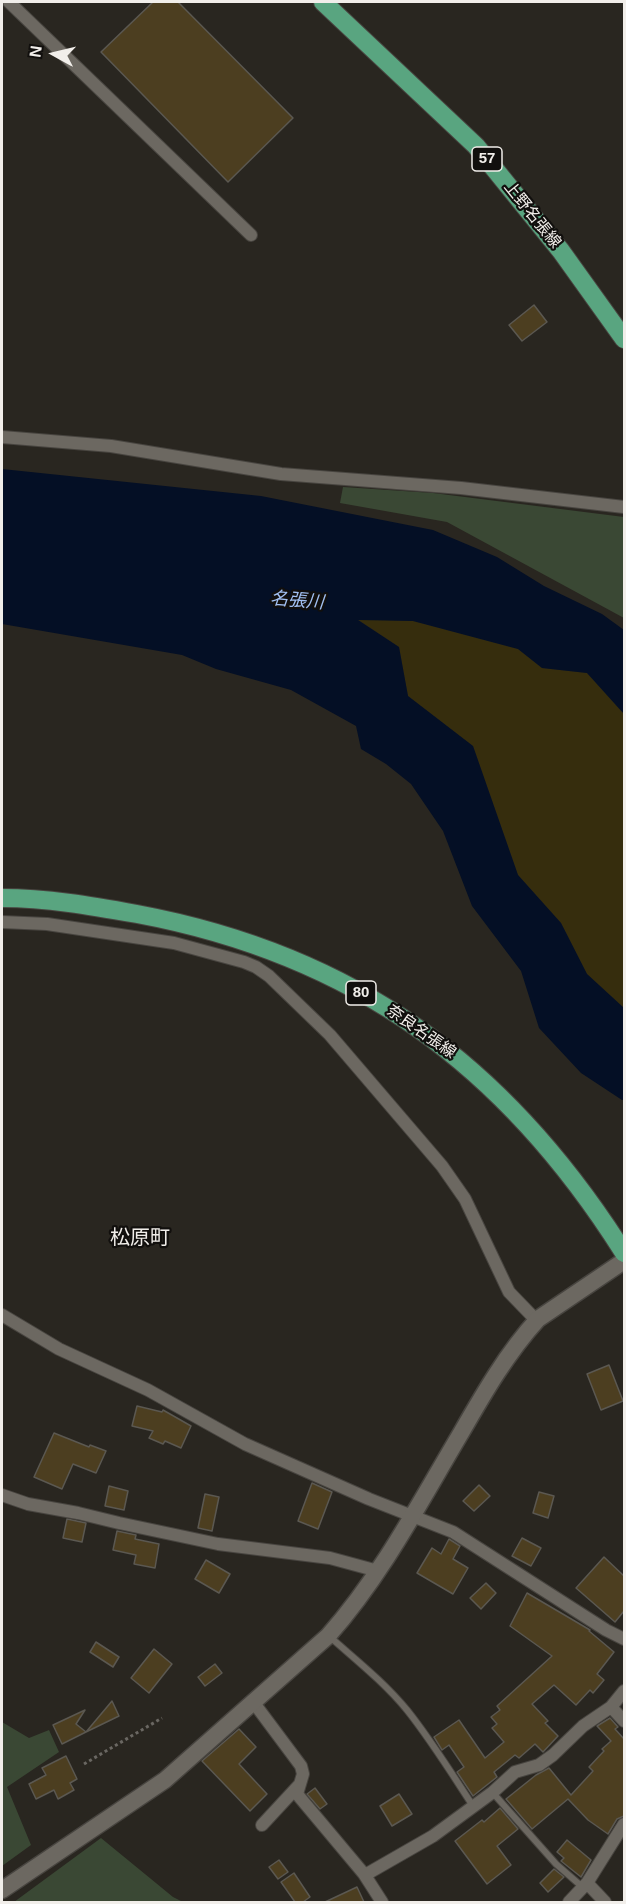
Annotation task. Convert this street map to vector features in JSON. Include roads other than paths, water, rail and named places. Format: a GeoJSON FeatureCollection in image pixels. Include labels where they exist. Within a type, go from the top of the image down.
{"type":"FeatureCollection","features":[{"type":"Feature","properties":{"kind":"main road","name":"上野名張線"},"geometry":{"type":"LineString","coordinates":[[323,2],[476,146],[561,251],[624,339]]}},
{"type":"Feature","properties":{"kind":"main road","name":"奈良名張線"},"geometry":{"type":"LineString","coordinates":[[2,898],[103,908],[191,925],[272,951],[366,996],[419,1028],[487,1083],[564,1166],[624,1253]]}},
{"type":"Feature","properties":{"kind":"street"},"geometry":{"type":"LineString","coordinates":[[9,2],[250,235]]}},
{"type":"Feature","properties":{"kind":"street"},"geometry":{"type":"LineString","coordinates":[[2,437],[111,446],[281,474],[461,488],[624,507]]}},
{"type":"Feature","properties":{"kind":"street"},"geometry":{"type":"LineString","coordinates":[[2,922],[47,924],[168,942],[256,966],[330,1035],[442,1166],[465,1199],[509,1292],[537,1321]]}},
{"type":"Feature","properties":{"kind":"street"},"geometry":{"type":"LineString","coordinates":[[2,1890],[165,1780],[328,1636],[349,1612],[378,1571],[511,1351],[537,1321],[624,1261]]}},
{"type":"Feature","properties":{"kind":"street"},"geometry":{"type":"LineString","coordinates":[[2,1315],[59,1349],[148,1390],[245,1444],[304,1472],[453,1532],[606,1630],[624,1639]]}},
{"type":"Feature","properties":{"kind":"street"},"geometry":{"type":"LineString","coordinates":[[2,1495],[28,1504],[207,1541],[330,1558],[378,1571]]}},
{"type":"Feature","properties":{"kind":"street"},"geometry":{"type":"LineString","coordinates":[[365,1875],[433,1836],[493,1792],[515,1772],[538,1765],[553,1755],[583,1726],[611,1707],[624,1691]]}},
{"type":"Feature","properties":{"kind":"street"},"geometry":{"type":"LineString","coordinates":[[254,1702],[301,1766],[303,1774],[297,1794],[365,1875],[382,1902]]}},
{"type":"Feature","properties":{"kind":"street"},"geometry":{"type":"LineString","coordinates":[[611,1707],[624,1721]]}},
{"type":"Feature","properties":{"kind":"street"},"geometry":{"type":"LineString","coordinates":[[262,1825],[300,1783]]}},
{"type":"Feature","properties":{"kind":"street"},"geometry":{"type":"LineString","coordinates":[[569,1902],[584,1886],[624,1824]]}},
{"type":"Feature","properties":{"kind":"street"},"geometry":{"type":"LineString","coordinates":[[584,1886],[605,1902]]}},
{"type":"Feature","properties":{"kind":"lane"},"geometry":{"type":"LineString","coordinates":[[328,1636],[380,1680],[406,1708],[473,1806]]}},
{"type":"Feature","properties":{"kind":"lane"},"geometry":{"type":"LineString","coordinates":[[493,1792],[556,1864],[584,1886]]}},
{"type":"Feature","properties":{"kind":"water","name":"名張川"},"geometry":{"type":"Polygon","coordinates":[[[2,469],[261,496],[433,530],[497,557],[544,586],[602,614],[624,630],[624,714],[587,673],[542,668],[518,649],[413,621],[358,620],[399,647],[408,696],[473,746],[518,875],[561,923],[587,974],[624,1008],[624,1100],[581,1073],[539,1028],[521,971],[472,906],[443,831],[411,784],[386,764],[361,749],[356,726],[291,690],[216,669],[182,655],[2,624],[2,469]]]}},
{"type":"Feature","properties":{"kind":"district","name":"松原町"},"geometry":{"type":"Point","coordinates":[140,1238]}}]}
